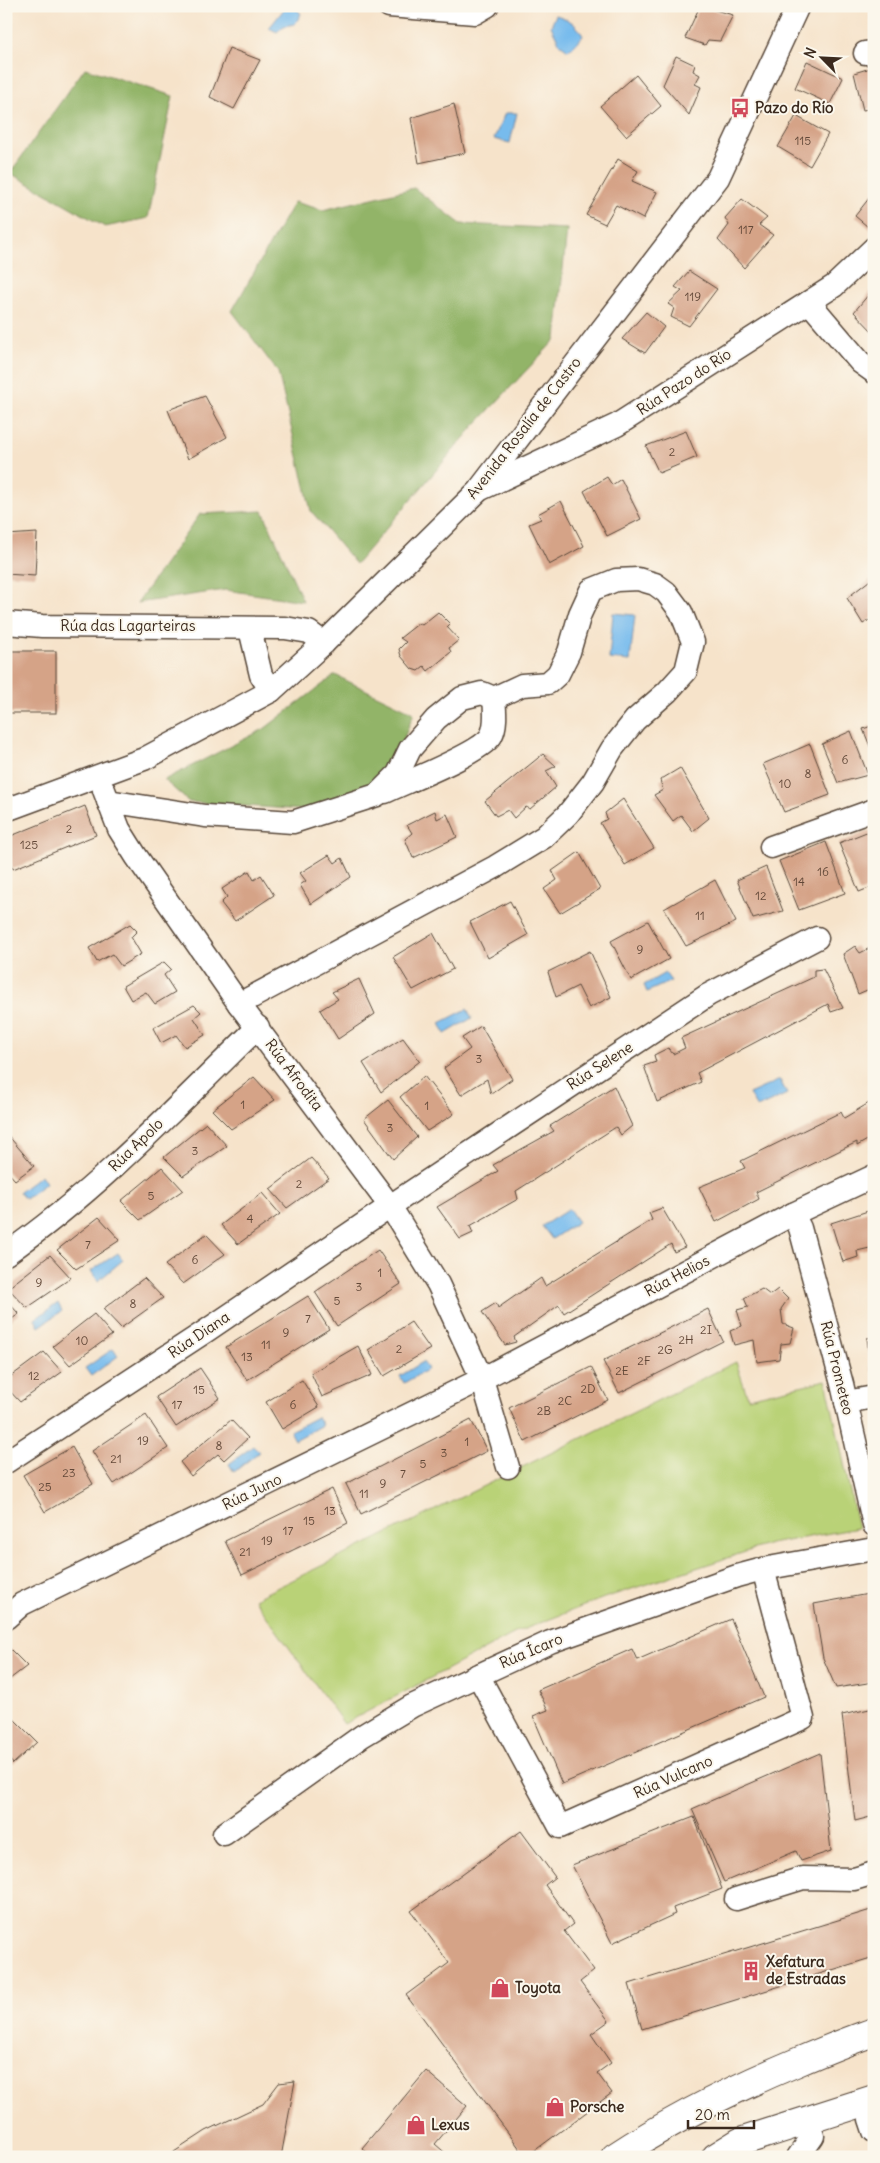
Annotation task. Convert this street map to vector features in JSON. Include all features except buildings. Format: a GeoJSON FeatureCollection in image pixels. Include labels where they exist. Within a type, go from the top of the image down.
{"type":"FeatureCollection","features":[{"type":"Feature","properties":{"kind":"highway"},"geometry":{"type":"LineString","coordinates":[[615,2157],[648,2135],[748,2083],[852,2039],[874,2032]]}},
{"type":"Feature","properties":{"kind":"highway"},"geometry":{"type":"LineString","coordinates":[[748,2083],[797,2072],[855,2049],[874,2051]]}},
{"type":"Feature","properties":{"kind":"highway"},"geometry":{"type":"LineString","coordinates":[[741,2157],[811,2150],[873,2117]]}},
{"type":"Feature","properties":{"kind":"highway"},"geometry":{"type":"LineString","coordinates":[[716,2157],[740,2142],[873,2117]]}},
{"type":"Feature","properties":{"kind":"street"},"geometry":{"type":"LineString","coordinates":[[389,6],[475,13],[487,6]]}},
{"type":"Feature","properties":{"kind":"street","name":"Avenida Rosalía de Castro"},"geometry":{"type":"LineString","coordinates":[[6,810],[144,759],[271,690],[324,643],[478,490],[718,178],[789,9]]}},
{"type":"Feature","properties":{"kind":"street","name":"Rúa Pazo do Río"},"geometry":{"type":"LineString","coordinates":[[478,490],[617,425],[834,286],[874,248]]}},
{"type":"Feature","properties":{"kind":"street"},"geometry":{"type":"LineString","coordinates":[[809,302],[860,362],[874,372]]}},
{"type":"Feature","properties":{"kind":"street"},"geometry":{"type":"LineString","coordinates":[[239,1004],[495,867],[544,837],[568,814],[593,782],[612,749],[635,720],[667,692],[686,671],[693,642],[681,612],[666,592],[655,584],[638,579],[616,580],[591,590],[580,614],[569,652],[558,674],[548,683],[522,685],[494,698],[482,693],[462,698],[436,719],[410,750],[398,774],[377,795]]}},
{"type":"Feature","properties":{"kind":"street","name":"Rúa das Lagarteiras"},"geometry":{"type":"LineString","coordinates":[[6,623],[42,626],[285,628],[309,632],[324,643]]}},
{"type":"Feature","properties":{"kind":"street"},"geometry":{"type":"LineString","coordinates":[[250,629],[262,675],[271,690]]}},
{"type":"Feature","properties":{"kind":"street"},"geometry":{"type":"LineString","coordinates":[[108,801],[205,816],[293,822],[377,795],[476,749],[490,736],[496,715],[494,698]]}},
{"type":"Feature","properties":{"kind":"street","name":"Rúa Afrodita"},"geometry":{"type":"LineString","coordinates":[[98,776],[119,829],[136,856],[239,1004],[390,1206],[438,1284],[482,1379],[508,1467]]}},
{"type":"Feature","properties":{"kind":"street"},"geometry":{"type":"LineString","coordinates":[[772,847],[874,810]]}},
{"type":"Feature","properties":{"kind":"street","name":"Rúa Selene"},"geometry":{"type":"LineString","coordinates":[[390,1206],[708,995],[818,938]]}},
{"type":"Feature","properties":{"kind":"street","name":"Rúa Apolo"},"geometry":{"type":"LineString","coordinates":[[6,1254],[35,1234],[97,1183],[258,1027]]}},
{"type":"Feature","properties":{"kind":"street","name":"Rúa Helios"},"geometry":{"type":"LineString","coordinates":[[482,1379],[793,1214],[874,1176]]}},
{"type":"Feature","properties":{"kind":"street","name":"Rúa Diana"},"geometry":{"type":"LineString","coordinates":[[6,1462],[206,1331],[390,1206]]}},
{"type":"Feature","properties":{"kind":"street","name":"Rúa Prometeo"},"geometry":{"type":"LineString","coordinates":[[793,1214],[800,1228],[846,1402],[874,1525]]}},
{"type":"Feature","properties":{"kind":"street","name":"Rúa Juno"},"geometry":{"type":"LineString","coordinates":[[14,1611],[482,1379]]}},
{"type":"Feature","properties":{"kind":"street"},"geometry":{"type":"LineString","coordinates":[[846,1402],[874,1397]]}},
{"type":"Feature","properties":{"kind":"street","name":"Rúa Ícaro"},"geometry":{"type":"LineString","coordinates":[[224,1834],[362,1736],[412,1706],[550,1642],[737,1576],[763,1569],[874,1549]]}},
{"type":"Feature","properties":{"kind":"street","name":"Rúa Vulcano"},"geometry":{"type":"LineString","coordinates":[[478,1675],[560,1827],[803,1718],[763,1569]]}},
{"type":"Feature","properties":{"kind":"street"},"geometry":{"type":"LineString","coordinates":[[736,1898],[803,1878],[854,1879],[874,1874]]}},
{"type":"Feature","properties":{"kind":"green space"},"geometry":{"type":"Polygon","coordinates":[[[85,68],[173,96],[148,218],[105,227],[10,173],[85,68]]]}},
{"type":"Feature","properties":{"kind":"green space"},"geometry":{"type":"Polygon","coordinates":[[[414,188],[461,224],[567,229],[556,339],[474,426],[356,564],[311,511],[278,372],[232,311],[294,202],[323,210],[414,188]]]}},
{"type":"Feature","properties":{"kind":"green space"},"geometry":{"type":"Polygon","coordinates":[[[263,511],[303,601],[225,590],[137,603],[200,514],[263,511]]]}},
{"type":"Feature","properties":{"kind":"green space"},"geometry":{"type":"Polygon","coordinates":[[[335,675],[414,713],[386,784],[303,810],[189,802],[164,780],[264,729],[335,675]]]}},
{"type":"Feature","properties":{"kind":"green space"},"geometry":{"type":"Polygon","coordinates":[[[736,1362],[748,1398],[826,1380],[858,1528],[770,1544],[604,1598],[517,1632],[344,1724],[254,1599],[736,1362]]]}},
{"type":"Feature","properties":{"kind":"water"},"geometry":{"type":"Polygon","coordinates":[[[285,8],[296,8],[301,14],[295,24],[284,26],[277,32],[269,28],[285,8]]]}},
{"type":"Feature","properties":{"kind":"water"},"geometry":{"type":"Polygon","coordinates":[[[556,15],[572,22],[583,36],[568,50],[560,44],[551,26],[556,15]]]}},
{"type":"Feature","properties":{"kind":"water"},"geometry":{"type":"Polygon","coordinates":[[[505,113],[517,113],[510,143],[494,139],[505,113]]]}},
{"type":"Feature","properties":{"kind":"water"},"geometry":{"type":"Polygon","coordinates":[[[613,613],[635,615],[630,661],[609,659],[613,613]]]}},
{"type":"Feature","properties":{"kind":"water"},"geometry":{"type":"Polygon","coordinates":[[[665,973],[671,981],[647,992],[644,985],[665,973]]]}},
{"type":"Feature","properties":{"kind":"water"},"geometry":{"type":"Polygon","coordinates":[[[467,1009],[472,1018],[445,1034],[440,1023],[467,1009]]]}},
{"type":"Feature","properties":{"kind":"water"},"geometry":{"type":"Polygon","coordinates":[[[780,1080],[787,1094],[757,1108],[749,1094],[780,1080]]]}},
{"type":"Feature","properties":{"kind":"water"},"geometry":{"type":"Polygon","coordinates":[[[41,1175],[46,1183],[25,1199],[19,1192],[41,1175]]]}},
{"type":"Feature","properties":{"kind":"water"},"geometry":{"type":"Polygon","coordinates":[[[569,1209],[578,1222],[552,1239],[542,1226],[569,1209]]]}},
{"type":"Feature","properties":{"kind":"water"},"geometry":{"type":"Polygon","coordinates":[[[118,1253],[123,1260],[98,1281],[91,1271],[118,1253]]]}},
{"type":"Feature","properties":{"kind":"water"},"geometry":{"type":"Polygon","coordinates":[[[58,1303],[62,1311],[39,1327],[35,1319],[58,1303]]]}},
{"type":"Feature","properties":{"kind":"water"},"geometry":{"type":"Polygon","coordinates":[[[113,1349],[118,1356],[91,1376],[85,1368],[113,1349]]]}},
{"type":"Feature","properties":{"kind":"water"},"geometry":{"type":"Polygon","coordinates":[[[423,1362],[428,1369],[404,1383],[400,1376],[423,1362]]]}},
{"type":"Feature","properties":{"kind":"water"},"geometry":{"type":"Polygon","coordinates":[[[317,1417],[322,1425],[295,1440],[290,1431],[317,1417]]]}},
{"type":"Feature","properties":{"kind":"water"},"geometry":{"type":"Polygon","coordinates":[[[253,1446],[259,1452],[234,1472],[229,1464],[253,1446]]]}},
{"type":"Feature","properties":{"kind":"place","name":"Pazo do Río"},"geometry":{"type":"Point","coordinates":[740,108]}},
{"type":"Feature","properties":{"kind":"place","name":"Xefatura de Estradas"},"geometry":{"type":"Point","coordinates":[751,1971]}},
{"type":"Feature","properties":{"kind":"place","name":"Toyota"},"geometry":{"type":"Point","coordinates":[500,1988]}},
{"type":"Feature","properties":{"kind":"place","name":"Porsche"},"geometry":{"type":"Point","coordinates":[555,2107]}},
{"type":"Feature","properties":{"kind":"place","name":"Lexus"},"geometry":{"type":"Point","coordinates":[416,2125]}}]}
